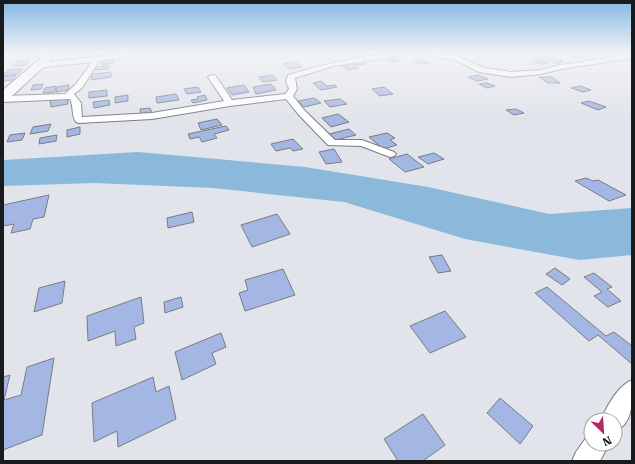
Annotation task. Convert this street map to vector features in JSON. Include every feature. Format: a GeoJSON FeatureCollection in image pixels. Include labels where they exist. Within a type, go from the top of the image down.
{"type":"FeatureCollection","features":[{"type":"Feature","properties":{"kind":"main road"},"geometry":{"type":"LineString","coordinates":[[3,96],[26,76]]}},
{"type":"Feature","properties":{"kind":"street"},"geometry":{"type":"LineString","coordinates":[[68,95],[78,86],[85,76]]}},
{"type":"Feature","properties":{"kind":"street"},"geometry":{"type":"LineString","coordinates":[[3,99],[72,96],[76,100],[78,109],[77,117],[79,120],[152,116],[288,95],[291,94],[293,89],[290,81],[292,76]]}},
{"type":"Feature","properties":{"kind":"street"},"geometry":{"type":"LineString","coordinates":[[212,77],[230,103]]}},
{"type":"Feature","properties":{"kind":"street"},"geometry":{"type":"LineString","coordinates":[[288,95],[332,143],[362,143],[390,154]]}},
{"type":"Feature","properties":{"kind":"street"},"geometry":{"type":"LineString","coordinates":[[618,412],[632,391]]}},
{"type":"Feature","properties":{"kind":"street"},"geometry":{"type":"LineString","coordinates":[[585,461],[591,452]]}},
{"type":"Feature","properties":{"kind":"water"},"geometry":{"type":"Polygon","coordinates":[[[138,152],[305,167],[428,187],[549,214],[632,208],[632,255],[579,260],[465,239],[344,202],[213,188],[94,183],[3,186],[3,160],[138,152]]]}},
{"type":"Feature","properties":{"kind":"building"},"geometry":{"type":"Polygon","coordinates":[[[16,76],[13,80],[3,81],[3,77],[16,76]]]}},
{"type":"Feature","properties":{"kind":"building"},"geometry":{"type":"Polygon","coordinates":[[[92,76],[111,76],[111,77],[91,80],[92,76]]]}},
{"type":"Feature","properties":{"kind":"building"},"geometry":{"type":"Polygon","coordinates":[[[273,76],[277,80],[263,82],[259,77],[273,76]]]}},
{"type":"Feature","properties":{"kind":"building"},"geometry":{"type":"Polygon","coordinates":[[[480,76],[488,79],[477,81],[468,77],[480,76]]]}},
{"type":"Feature","properties":{"kind":"building"},"geometry":{"type":"Polygon","coordinates":[[[539,77],[552,77],[560,83],[548,83],[539,77]]]}},
{"type":"Feature","properties":{"kind":"building"},"geometry":{"type":"Polygon","coordinates":[[[321,81],[327,86],[335,85],[337,87],[321,90],[313,83],[321,81]]]}},
{"type":"Feature","properties":{"kind":"building"},"geometry":{"type":"Polygon","coordinates":[[[487,83],[495,86],[487,88],[479,84],[487,83]]]}},
{"type":"Feature","properties":{"kind":"building"},"geometry":{"type":"Polygon","coordinates":[[[43,84],[41,89],[31,90],[33,85],[43,84]]]}},
{"type":"Feature","properties":{"kind":"building"},"geometry":{"type":"Polygon","coordinates":[[[271,84],[276,90],[256,94],[253,87],[271,84]]]}},
{"type":"Feature","properties":{"kind":"building"},"geometry":{"type":"Polygon","coordinates":[[[69,85],[68,90],[56,92],[57,87],[69,85]]]}},
{"type":"Feature","properties":{"kind":"building"},"geometry":{"type":"Polygon","coordinates":[[[244,85],[249,92],[232,95],[227,88],[244,85]]]}},
{"type":"Feature","properties":{"kind":"building"},"geometry":{"type":"Polygon","coordinates":[[[56,86],[55,92],[43,93],[45,88],[56,86]]]}},
{"type":"Feature","properties":{"kind":"building"},"geometry":{"type":"Polygon","coordinates":[[[580,86],[591,90],[583,92],[571,88],[580,86]]]}},
{"type":"Feature","properties":{"kind":"building"},"geometry":{"type":"Polygon","coordinates":[[[198,87],[201,92],[187,94],[184,89],[198,87]]]}},
{"type":"Feature","properties":{"kind":"building"},"geometry":{"type":"Polygon","coordinates":[[[384,87],[393,94],[380,96],[372,89],[384,87]]]}},
{"type":"Feature","properties":{"kind":"building"},"geometry":{"type":"Polygon","coordinates":[[[107,90],[107,96],[89,98],[89,92],[107,90]]]}},
{"type":"Feature","properties":{"kind":"building"},"geometry":{"type":"Polygon","coordinates":[[[176,94],[179,100],[157,103],[156,97],[176,94]]]}},
{"type":"Feature","properties":{"kind":"building"},"geometry":{"type":"Polygon","coordinates":[[[128,95],[128,101],[115,103],[115,97],[128,95]]]}},
{"type":"Feature","properties":{"kind":"building"},"geometry":{"type":"Polygon","coordinates":[[[205,95],[207,100],[193,103],[191,100],[198,99],[197,97],[205,95]]]}},
{"type":"Feature","properties":{"kind":"building"},"geometry":{"type":"Polygon","coordinates":[[[67,96],[68,104],[51,107],[50,99],[67,96]]]}},
{"type":"Feature","properties":{"kind":"building"},"geometry":{"type":"Polygon","coordinates":[[[314,98],[321,103],[304,107],[298,101],[314,98]]]}},
{"type":"Feature","properties":{"kind":"building"},"geometry":{"type":"Polygon","coordinates":[[[340,99],[347,104],[330,107],[324,101],[340,99]]]}},
{"type":"Feature","properties":{"kind":"building"},"geometry":{"type":"Polygon","coordinates":[[[109,100],[110,105],[94,108],[93,102],[109,100]]]}},
{"type":"Feature","properties":{"kind":"building"},"geometry":{"type":"Polygon","coordinates":[[[589,101],[606,107],[598,110],[581,103],[589,101]]]}},
{"type":"Feature","properties":{"kind":"building"},"geometry":{"type":"Polygon","coordinates":[[[150,108],[152,113],[141,115],[140,109],[150,108]]]}},
{"type":"Feature","properties":{"kind":"building"},"geometry":{"type":"Polygon","coordinates":[[[516,109],[524,113],[514,115],[506,110],[516,109]]]}},
{"type":"Feature","properties":{"kind":"building"},"geometry":{"type":"Polygon","coordinates":[[[338,114],[349,122],[331,127],[322,118],[338,114]]]}},
{"type":"Feature","properties":{"kind":"building"},"geometry":{"type":"Polygon","coordinates":[[[217,119],[222,125],[201,130],[198,123],[217,119]]]}},
{"type":"Feature","properties":{"kind":"building"},"geometry":{"type":"Polygon","coordinates":[[[51,124],[48,131],[30,134],[33,127],[51,124]]]}},
{"type":"Feature","properties":{"kind":"building"},"geometry":{"type":"Polygon","coordinates":[[[226,126],[229,130],[214,134],[217,138],[202,142],[199,137],[190,139],[188,134],[226,126]]]}},
{"type":"Feature","properties":{"kind":"building"},"geometry":{"type":"Polygon","coordinates":[[[80,127],[80,134],[67,137],[67,130],[80,127]]]}},
{"type":"Feature","properties":{"kind":"building"},"geometry":{"type":"Polygon","coordinates":[[[349,129],[356,135],[336,140],[329,134],[349,129]]]}},
{"type":"Feature","properties":{"kind":"building"},"geometry":{"type":"Polygon","coordinates":[[[25,133],[22,140],[7,142],[10,135],[25,133]]]}},
{"type":"Feature","properties":{"kind":"building"},"geometry":{"type":"Polygon","coordinates":[[[387,133],[395,138],[390,140],[397,145],[383,149],[369,137],[387,133]]]}},
{"type":"Feature","properties":{"kind":"building"},"geometry":{"type":"Polygon","coordinates":[[[57,135],[56,141],[39,144],[40,138],[57,135]]]}},
{"type":"Feature","properties":{"kind":"building"},"geometry":{"type":"Polygon","coordinates":[[[293,139],[303,149],[293,151],[290,148],[276,151],[271,144],[293,139]]]}},
{"type":"Feature","properties":{"kind":"building"},"geometry":{"type":"Polygon","coordinates":[[[334,149],[342,162],[326,164],[319,152],[334,149]]]}},
{"type":"Feature","properties":{"kind":"building"},"geometry":{"type":"Polygon","coordinates":[[[434,153],[444,159],[428,164],[418,157],[434,153]]]}},
{"type":"Feature","properties":{"kind":"building"},"geometry":{"type":"Polygon","coordinates":[[[407,154],[424,167],[405,172],[389,159],[407,154]]]}},
{"type":"Feature","properties":{"kind":"building"},"geometry":{"type":"Polygon","coordinates":[[[586,178],[593,181],[598,180],[626,195],[609,201],[575,181],[586,178]]]}},
{"type":"Feature","properties":{"kind":"building"},"geometry":{"type":"Polygon","coordinates":[[[49,195],[44,217],[33,219],[30,229],[11,233],[14,224],[3,226],[3,205],[49,195]]]}},
{"type":"Feature","properties":{"kind":"building"},"geometry":{"type":"Polygon","coordinates":[[[192,212],[194,222],[168,228],[167,218],[192,212]]]}},
{"type":"Feature","properties":{"kind":"building"},"geometry":{"type":"Polygon","coordinates":[[[277,214],[290,234],[252,247],[241,225],[277,214]]]}},
{"type":"Feature","properties":{"kind":"building"},"geometry":{"type":"Polygon","coordinates":[[[442,255],[451,271],[438,273],[429,257],[442,255]]]}},
{"type":"Feature","properties":{"kind":"building"},"geometry":{"type":"Polygon","coordinates":[[[555,268],[570,279],[562,285],[546,274],[555,268]]]}},
{"type":"Feature","properties":{"kind":"building"},"geometry":{"type":"Polygon","coordinates":[[[283,269],[295,295],[245,311],[239,293],[248,290],[245,280],[283,269]]]}},
{"type":"Feature","properties":{"kind":"building"},"geometry":{"type":"Polygon","coordinates":[[[594,273],[612,287],[607,289],[621,301],[608,307],[594,296],[602,292],[584,277],[594,273]]]}},
{"type":"Feature","properties":{"kind":"building"},"geometry":{"type":"Polygon","coordinates":[[[65,281],[62,303],[34,312],[39,288],[65,281]]]}},
{"type":"Feature","properties":{"kind":"building"},"geometry":{"type":"Polygon","coordinates":[[[547,287],[606,336],[614,332],[632,346],[632,364],[598,335],[589,341],[535,293],[547,287]]]}},
{"type":"Feature","properties":{"kind":"building"},"geometry":{"type":"Polygon","coordinates":[[[141,297],[144,323],[134,327],[136,339],[116,346],[115,331],[88,341],[87,316],[141,297]]]}},
{"type":"Feature","properties":{"kind":"building"},"geometry":{"type":"Polygon","coordinates":[[[181,297],[183,307],[165,313],[164,302],[181,297]]]}},
{"type":"Feature","properties":{"kind":"building"},"geometry":{"type":"Polygon","coordinates":[[[445,311],[466,337],[430,353],[410,326],[445,311]]]}},
{"type":"Feature","properties":{"kind":"building"},"geometry":{"type":"Polygon","coordinates":[[[221,333],[226,347],[212,353],[216,364],[182,380],[175,352],[221,333]]]}},
{"type":"Feature","properties":{"kind":"building"},"geometry":{"type":"Polygon","coordinates":[[[54,358],[42,435],[3,450],[3,377],[10,375],[4,400],[21,395],[27,367],[54,358]]]}},
{"type":"Feature","properties":{"kind":"building"},"geometry":{"type":"Polygon","coordinates":[[[153,377],[156,392],[169,386],[176,419],[118,447],[117,431],[94,442],[92,403],[153,377]]]}},
{"type":"Feature","properties":{"kind":"building"},"geometry":{"type":"Polygon","coordinates":[[[500,398],[533,426],[520,444],[487,413],[500,398]]]}},
{"type":"Feature","properties":{"kind":"building"},"geometry":{"type":"Polygon","coordinates":[[[423,414],[445,445],[423,461],[398,461],[384,439],[423,414]]]}}]}
